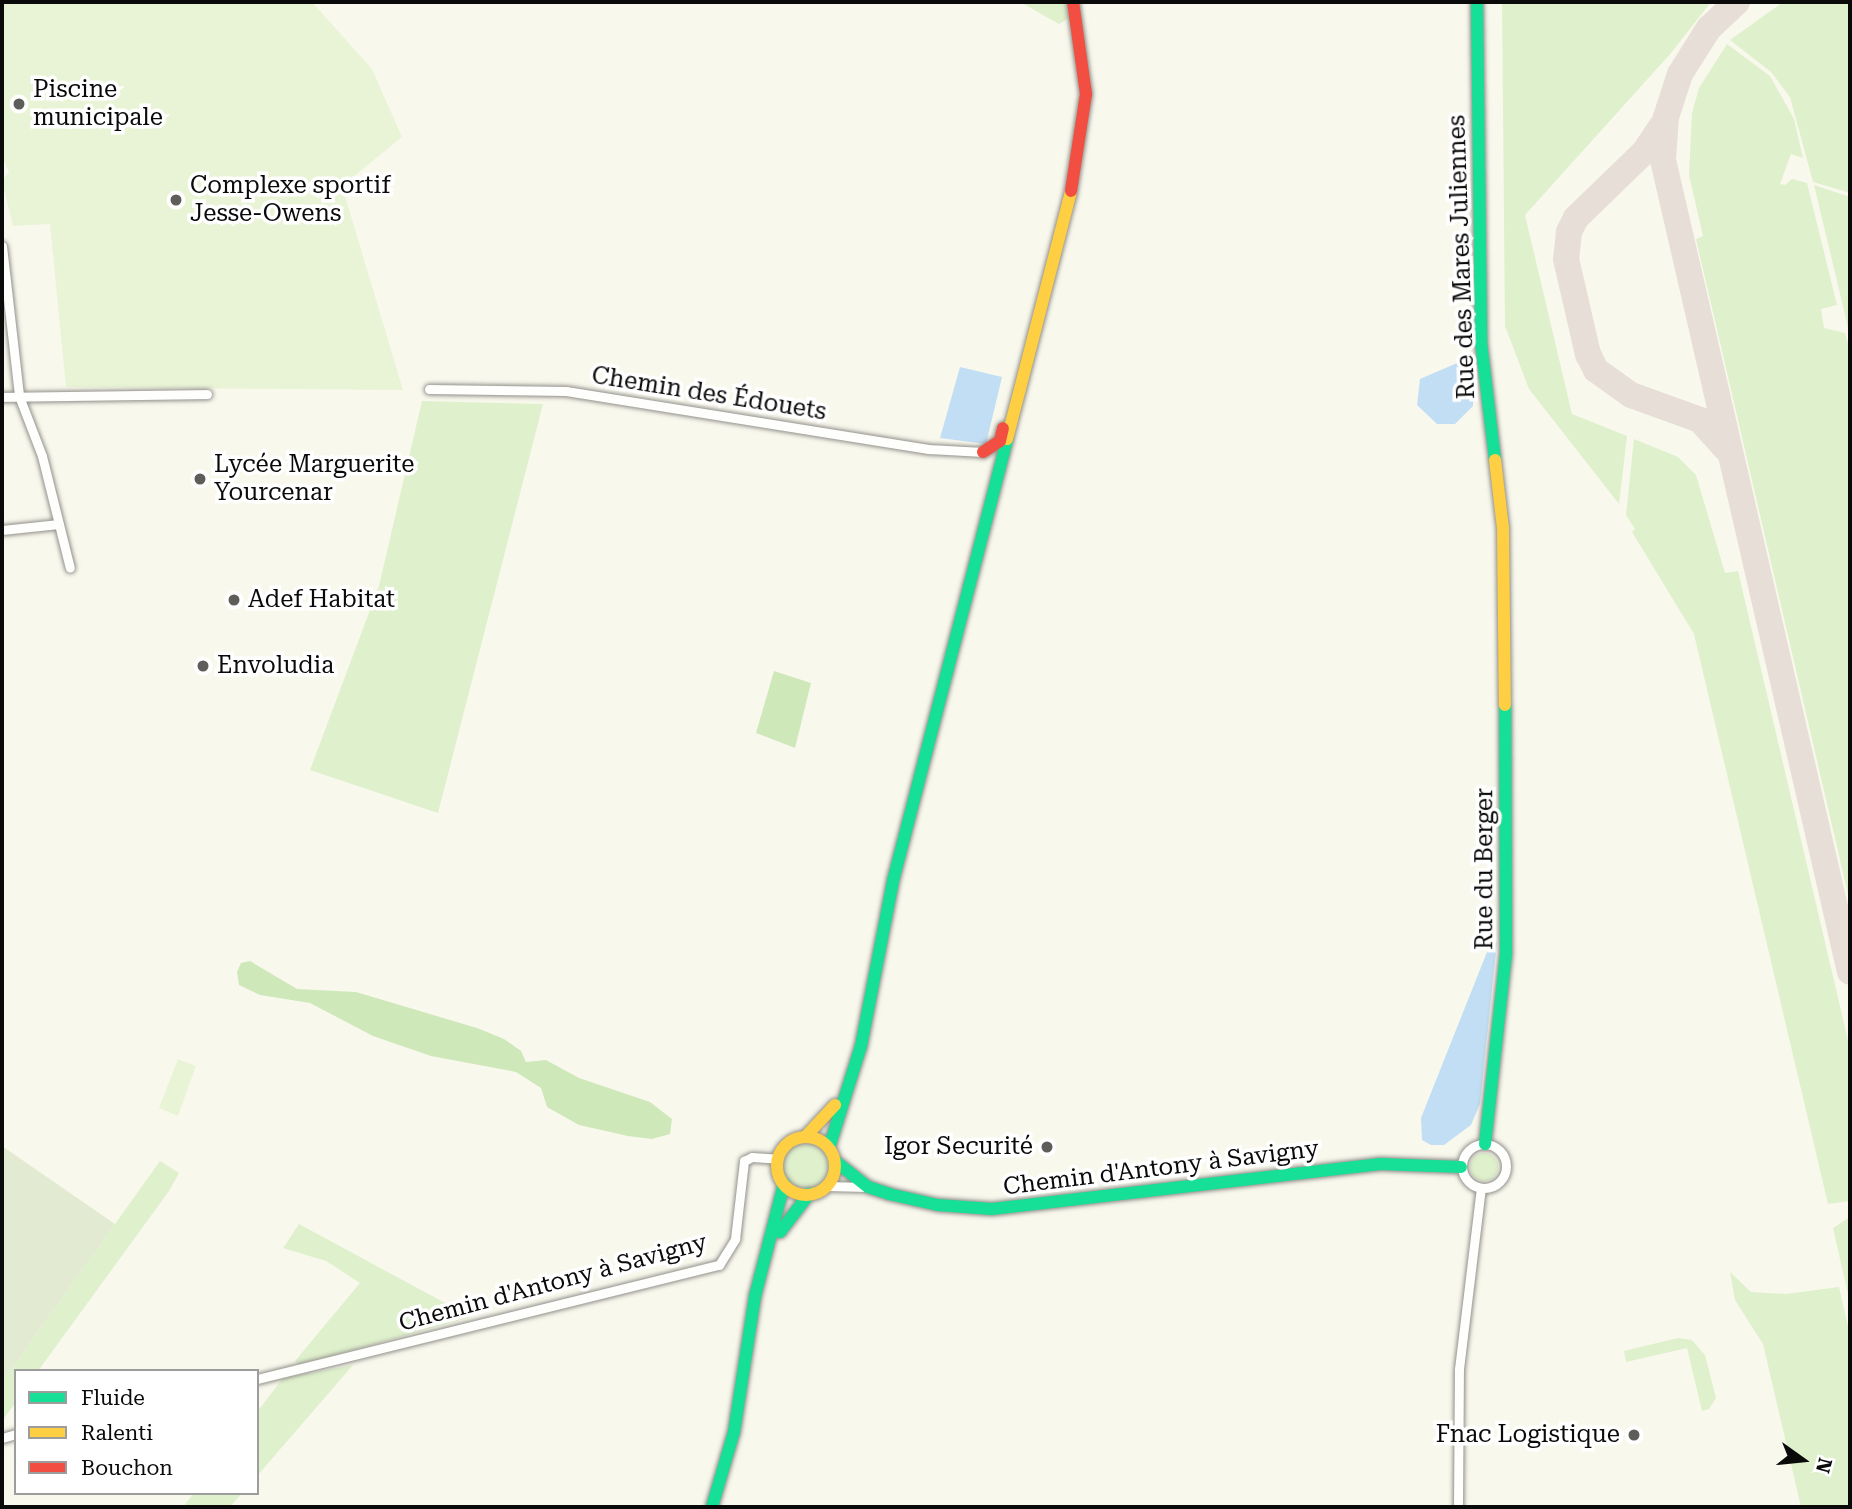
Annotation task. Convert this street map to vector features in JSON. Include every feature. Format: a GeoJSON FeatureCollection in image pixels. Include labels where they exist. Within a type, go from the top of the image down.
{"type":"FeatureCollection","features":[{"type":"Feature","properties":{"kind":"main road"},"geometry":{"type":"LineString","coordinates":[[765,1265],[790,1215],[809,1194],[826,1186],[868,1014],[894,877],[1021,389],[1084,126],[1084,60],[1073,2]]}},
{"type":"Feature","properties":{"kind":"main road","name":"Rue des Mares Juliennes"},"geometry":{"type":"LineString","coordinates":[[1477,2],[1481,342],[1498,470],[1504,593]]}},
{"type":"Feature","properties":{"kind":"main road"},"geometry":{"type":"LineString","coordinates":[[982,452],[1000,441],[1011,401],[1021,389]]}},
{"type":"Feature","properties":{"kind":"main road"},"geometry":{"type":"LineString","coordinates":[[982,452],[995,458],[984,506],[988,518]]}},
{"type":"Feature","properties":{"kind":"main road","name":"Rue du Berger"},"geometry":{"type":"LineString","coordinates":[[1485,1144],[1506,954],[1504,593]]}},
{"type":"Feature","properties":{"kind":"main road"},"geometry":{"type":"LineString","coordinates":[[712,1507],[734,1432],[755,1296],[765,1265],[783,1184],[778,1159],[786,1144],[805,1137],[828,1114],[851,1076]]}},
{"type":"Feature","properties":{"kind":"main road"},"geometry":{"type":"LineString","coordinates":[[805,1137],[832,1154],[869,1186]]}},
{"type":"Feature","properties":{"kind":"main road","name":"Chemin d'Antony à Savigny"},"geometry":{"type":"LineString","coordinates":[[869,1186],[938,1205],[992,1209],[1380,1164],[1461,1167]]}},
{"type":"Feature","properties":{"kind":"main road"},"geometry":{"type":"LineString","coordinates":[[783,1184],[795,1192],[809,1194]]}},
{"type":"Feature","properties":{"kind":"street"},"geometry":{"type":"LineString","coordinates":[[2,246],[19,396],[32,423],[70,568]]}},
{"type":"Feature","properties":{"kind":"street","name":"Chemin des Édouets"},"geometry":{"type":"LineString","coordinates":[[429,389],[566,391],[928,449],[982,452]]}},
{"type":"Feature","properties":{"kind":"street"},"geometry":{"type":"LineString","coordinates":[[2,397],[207,394]]}},
{"type":"Feature","properties":{"kind":"street"},"geometry":{"type":"LineString","coordinates":[[2,530],[59,524]]}},
{"type":"Feature","properties":{"kind":"street"},"geometry":{"type":"LineString","coordinates":[[1485,1144],[1501,1153],[1506,1169],[1497,1184],[1481,1188],[1466,1180],[1461,1167],[1470,1148],[1485,1144]]}},
{"type":"Feature","properties":{"kind":"street","name":"Chemin d'Antony à Savigny"},"geometry":{"type":"LineString","coordinates":[[259,1379],[719,1265],[735,1238],[744,1161],[751,1157],[778,1159]]}},
{"type":"Feature","properties":{"kind":"street"},"geometry":{"type":"LineString","coordinates":[[826,1186],[869,1186]]}},
{"type":"Feature","properties":{"kind":"street"},"geometry":{"type":"LineString","coordinates":[[1458,1507],[1459,1369],[1481,1188]]}},
{"type":"Feature","properties":{"kind":"green space","name":"Complexe sportif Jesse-Owens"},"geometry":{"type":"Polygon","coordinates":[[[2,2],[312,2],[372,69],[402,137],[342,186],[403,390],[66,387],[50,224],[13,226],[2,181],[9,172],[2,157],[2,2]]]}},
{"type":"Feature","properties":{"kind":"green space"},"geometry":{"type":"Polygon","coordinates":[[[1020,2],[1065,2],[1069,18],[1059,24],[1020,2]]]}},
{"type":"Feature","properties":{"kind":"green space"},"geometry":{"type":"Polygon","coordinates":[[[1502,2],[1711,2],[1671,53],[1525,215],[1572,414],[1627,436],[1619,504],[1529,389],[1505,326],[1502,2]]]}},
{"type":"Feature","properties":{"kind":"green space"},"geometry":{"type":"Polygon","coordinates":[[[1783,2],[1850,2],[1850,193],[1813,182],[1790,97],[1771,72],[1730,40],[1783,2]]]}},
{"type":"Feature","properties":{"kind":"green space"},"geometry":{"type":"Polygon","coordinates":[[[1727,44],[1770,76],[1794,119],[1803,158],[1791,154],[1780,184],[1785,185],[1792,179],[1807,183],[1837,305],[1821,309],[1824,328],[1845,333],[1850,351],[1850,903],[1696,239],[1703,236],[1689,175],[1692,113],[1699,88],[1727,44]]]}},
{"type":"Feature","properties":{"kind":"green space"},"geometry":{"type":"Polygon","coordinates":[[[1814,185],[1850,197],[1850,336],[1832,260],[1814,185]]]}},
{"type":"Feature","properties":{"kind":"green space"},"geometry":{"type":"Polygon","coordinates":[[[422,401],[543,404],[438,813],[310,770],[379,586],[422,401]]]}},
{"type":"Feature","properties":{"kind":"green space"},"geometry":{"type":"Polygon","coordinates":[[[1634,439],[1678,457],[1696,475],[1725,573],[1738,571],[1850,1049],[1850,1201],[1828,1204],[1694,634],[1632,532],[1635,529],[1626,515],[1634,439]]]}},
{"type":"Feature","properties":{"kind":"green space"},"geometry":{"type":"Polygon","coordinates":[[[774,671],[811,683],[795,748],[756,733],[774,671]]]}},
{"type":"Feature","properties":{"kind":"green space"},"geometry":{"type":"Polygon","coordinates":[[[250,961],[297,989],[356,992],[477,1028],[504,1039],[521,1051],[526,1062],[546,1060],[579,1078],[650,1102],[672,1119],[670,1134],[652,1139],[579,1125],[547,1107],[541,1088],[516,1072],[431,1056],[373,1036],[310,1003],[260,995],[239,985],[237,972],[241,963],[250,961]]]}},
{"type":"Feature","properties":{"kind":"green space"},"geometry":{"type":"Polygon","coordinates":[[[178,1059],[196,1066],[178,1116],[159,1108],[178,1059]]]}},
{"type":"Feature","properties":{"kind":"green space"},"geometry":{"type":"Polygon","coordinates":[[[805,1143],[821,1150],[828,1166],[821,1182],[805,1189],[789,1182],[782,1166],[789,1150],[805,1143]]]}},
{"type":"Feature","properties":{"kind":"green space"},"geometry":{"type":"Polygon","coordinates":[[[2,1146],[115,1224],[2,1382],[2,1146]]]}},
{"type":"Feature","properties":{"kind":"green space"},"geometry":{"type":"Polygon","coordinates":[[[1484,1153],[1494,1157],[1498,1167],[1494,1177],[1484,1181],[1474,1177],[1470,1167],[1474,1157],[1484,1153]]]}},
{"type":"Feature","properties":{"kind":"green space"},"geometry":{"type":"Polygon","coordinates":[[[160,1161],[179,1173],[169,1191],[39,1369],[14,1369],[14,1405],[2,1421],[2,1382],[160,1161]]]}},
{"type":"Feature","properties":{"kind":"green space"},"geometry":{"type":"Polygon","coordinates":[[[1850,1217],[1850,1303],[1833,1228],[1850,1217]]]}},
{"type":"Feature","properties":{"kind":"green space"},"geometry":{"type":"Polygon","coordinates":[[[299,1224],[471,1317],[300,1365],[295,1361],[360,1283],[326,1261],[283,1248],[299,1224]]]}},
{"type":"Feature","properties":{"kind":"green space"},"geometry":{"type":"Polygon","coordinates":[[[1730,1272],[1751,1292],[1786,1294],[1839,1287],[1850,1335],[1850,1507],[1801,1507],[1763,1344],[1735,1300],[1730,1272]]]}},
{"type":"Feature","properties":{"kind":"green space"},"geometry":{"type":"Polygon","coordinates":[[[1678,1338],[1692,1340],[1705,1355],[1716,1398],[1709,1409],[1702,1411],[1687,1348],[1626,1362],[1624,1351],[1678,1338]]]}},
{"type":"Feature","properties":{"kind":"green space"},"geometry":{"type":"Polygon","coordinates":[[[353,1365],[259,1474],[259,1409],[283,1378],[353,1365]]]}},
{"type":"Feature","properties":{"kind":"green space"},"geometry":{"type":"Polygon","coordinates":[[[192,1495],[240,1495],[230,1507],[183,1507],[192,1495]]]}},
{"type":"Feature","properties":{"kind":"water"},"geometry":{"type":"Polygon","coordinates":[[[1464,360],[1474,364],[1473,406],[1455,424],[1437,424],[1417,405],[1420,379],[1464,360]]]}},
{"type":"Feature","properties":{"kind":"water"},"geometry":{"type":"Polygon","coordinates":[[[960,367],[1002,377],[986,444],[940,438],[960,367]]]}},
{"type":"Feature","properties":{"kind":"water"},"geometry":{"type":"Polygon","coordinates":[[[1497,942],[1480,1104],[1471,1125],[1444,1145],[1431,1145],[1422,1140],[1421,1118],[1489,947],[1497,942]]]}},
{"type":"Feature","properties":{"kind":"taxiway"},"geometry":{"type":"LineString","coordinates":[[1737,2],[1709,28],[1680,74],[1666,117],[1663,160],[1850,972]]}},
{"type":"Feature","properties":{"kind":"taxiway"},"geometry":{"type":"LineString","coordinates":[[1665,121],[1644,152],[1576,218],[1569,232],[1566,259],[1588,354],[1596,370],[1631,395],[1700,420],[1726,449]]}},
{"type":"Feature","properties":{"kind":"traffic: fast"},"geometry":{"type":"LineString","coordinates":[[1477,2],[1481,342],[1495,460]]}},
{"type":"Feature","properties":{"kind":"traffic: fast"},"geometry":{"type":"LineString","coordinates":[[829,1148],[861,1046],[894,877],[1007,439]]}},
{"type":"Feature","properties":{"kind":"traffic: fast"},"geometry":{"type":"LineString","coordinates":[[1485,1144],[1506,954],[1505,705]]}},
{"type":"Feature","properties":{"kind":"traffic: fast"},"geometry":{"type":"LineString","coordinates":[[835,1161],[868,1187],[889,1194],[938,1205],[992,1209],[1380,1164],[1461,1167]]}},
{"type":"Feature","properties":{"kind":"traffic: fast"},"geometry":{"type":"LineString","coordinates":[[712,1507],[734,1432],[755,1296],[784,1184]]}},
{"type":"Feature","properties":{"kind":"traffic: fast"},"geometry":{"type":"LineString","coordinates":[[780,1232],[809,1194]]}},
{"type":"Feature","properties":{"kind":"traffic: slow"},"geometry":{"type":"LineString","coordinates":[[1007,439],[1071,191]]}},
{"type":"Feature","properties":{"kind":"traffic: slow"},"geometry":{"type":"LineString","coordinates":[[1495,460],[1503,528],[1505,705]]}},
{"type":"Feature","properties":{"kind":"traffic: slow"},"geometry":{"type":"LineString","coordinates":[[805,1137],[835,1105]]}},
{"type":"Feature","properties":{"kind":"traffic: slow"},"geometry":{"type":"LineString","coordinates":[[806,1137],[817,1139],[830,1150],[835,1166],[833,1177],[822,1190],[806,1195],[795,1193],[782,1182],[777,1166],[779,1155],[790,1142],[806,1137]]}},
{"type":"Feature","properties":{"kind":"traffic: jam"},"geometry":{"type":"LineString","coordinates":[[1071,191],[1086,94],[1073,2]]}},
{"type":"Feature","properties":{"kind":"traffic: jam"},"geometry":{"type":"LineString","coordinates":[[983,452],[1000,441],[1003,428]]}},
{"type":"Feature","properties":{"kind":"place","name":"Piscine municipale"},"geometry":{"type":"Point","coordinates":[19,104]}},
{"type":"Feature","properties":{"kind":"place","name":"Complexe sportif Jesse-Owens"},"geometry":{"type":"Point","coordinates":[176,200]}},
{"type":"Feature","properties":{"kind":"place","name":"Lycée Marguerite Yourcenar"},"geometry":{"type":"Point","coordinates":[200,479]}},
{"type":"Feature","properties":{"kind":"place","name":"Adef Habitat"},"geometry":{"type":"Point","coordinates":[234,600]}},
{"type":"Feature","properties":{"kind":"place","name":"Envoludia"},"geometry":{"type":"Point","coordinates":[203,666]}},
{"type":"Feature","properties":{"kind":"place","name":"Igor Securité"},"geometry":{"type":"Point","coordinates":[1047,1147]}},
{"type":"Feature","properties":{"kind":"place","name":"Fnac Logistique"},"geometry":{"type":"Point","coordinates":[1634,1435]}}]}
